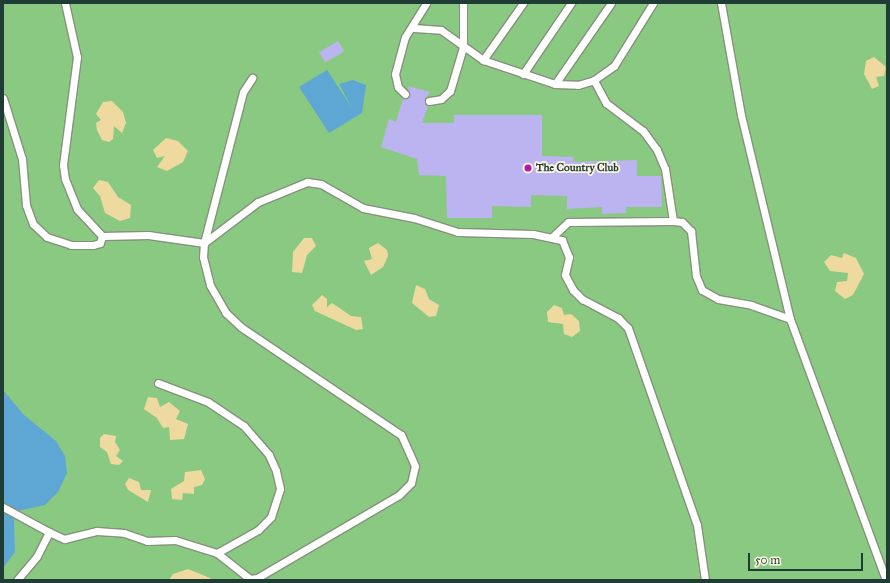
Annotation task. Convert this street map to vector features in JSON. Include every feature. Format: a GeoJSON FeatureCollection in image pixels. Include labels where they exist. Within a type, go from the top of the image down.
{"type":"FeatureCollection","features":[{"type":"Feature","properties":{"kind":"lane"},"geometry":{"type":"LineString","coordinates":[[65,3],[77,57],[63,165],[64,179],[77,209],[102,236],[148,235],[204,243],[258,202],[307,182],[321,184],[363,208],[414,218],[458,232],[552,237],[562,240],[568,248],[565,275],[573,290],[582,299],[618,318],[628,328],[697,525],[705,580]]}},
{"type":"Feature","properties":{"kind":"lane"},"geometry":{"type":"LineString","coordinates":[[405,94],[398,87],[395,74],[405,37],[414,28],[426,3]]}},
{"type":"Feature","properties":{"kind":"lane"},"geometry":{"type":"LineString","coordinates":[[429,101],[448,94],[463,47],[463,3]]}},
{"type":"Feature","properties":{"kind":"lane"},"geometry":{"type":"LineString","coordinates":[[483,60],[522,3]]}},
{"type":"Feature","properties":{"kind":"lane"},"geometry":{"type":"LineString","coordinates":[[523,74],[571,3]]}},
{"type":"Feature","properties":{"kind":"lane"},"geometry":{"type":"LineString","coordinates":[[556,84],[611,3]]}},
{"type":"Feature","properties":{"kind":"lane"},"geometry":{"type":"LineString","coordinates":[[414,28],[442,30],[463,47],[483,60],[523,74],[556,84],[578,85],[594,80],[614,66],[654,3]]}},
{"type":"Feature","properties":{"kind":"lane"},"geometry":{"type":"LineString","coordinates":[[721,3],[741,115],[790,319],[886,580]]}},
{"type":"Feature","properties":{"kind":"lane"},"geometry":{"type":"LineString","coordinates":[[3,507],[19,514],[64,539],[97,531],[124,533],[147,541],[175,540],[217,553],[250,579],[257,578],[399,495],[411,483],[415,466],[410,449],[387,423],[265,345],[226,313],[210,285],[203,256],[204,243],[243,92],[252,78]]}},
{"type":"Feature","properties":{"kind":"lane"},"geometry":{"type":"LineString","coordinates":[[594,80],[606,103],[643,131],[657,150],[665,169],[673,221]]}},
{"type":"Feature","properties":{"kind":"lane"},"geometry":{"type":"LineString","coordinates":[[3,98],[22,159],[26,205],[33,224],[47,237],[71,245],[93,245],[100,243],[102,236]]}},
{"type":"Feature","properties":{"kind":"lane"},"geometry":{"type":"LineString","coordinates":[[552,237],[568,222],[682,222],[690,231],[696,276],[706,293],[790,319]]}},
{"type":"Feature","properties":{"kind":"lane"},"geometry":{"type":"LineString","coordinates":[[158,383],[208,402],[244,426],[269,455],[276,471],[280,489],[271,517],[253,533],[217,553]]}},
{"type":"Feature","properties":{"kind":"lane"},"geometry":{"type":"LineString","coordinates":[[17,580],[37,556],[49,532]]}},
{"type":"Feature","properties":{"kind":"green space"},"geometry":{"type":"Polygon","coordinates":[[[3,3],[887,3],[887,580],[3,580],[3,3]]]}},
{"type":"Feature","properties":{"kind":"sand"},"geometry":{"type":"Polygon","coordinates":[[[874,57],[886,67],[884,76],[876,77],[879,86],[872,89],[864,74],[866,61],[874,57]]]}},
{"type":"Feature","properties":{"kind":"sand"},"geometry":{"type":"Polygon","coordinates":[[[112,101],[123,112],[126,123],[122,133],[114,126],[113,139],[109,142],[102,140],[97,130],[96,123],[101,120],[96,114],[103,102],[112,101]]]}},
{"type":"Feature","properties":{"kind":"sand"},"geometry":{"type":"Polygon","coordinates":[[[166,138],[178,141],[188,151],[183,162],[167,171],[157,167],[165,156],[157,158],[153,150],[166,138]]]}},
{"type":"Feature","properties":{"kind":"sand"},"geometry":{"type":"Polygon","coordinates":[[[99,180],[108,182],[118,197],[131,205],[130,218],[120,221],[105,213],[100,196],[93,188],[99,180]]]}},
{"type":"Feature","properties":{"kind":"sand"},"geometry":{"type":"Polygon","coordinates":[[[304,238],[312,238],[316,246],[307,255],[302,273],[292,272],[293,252],[304,238]]]}},
{"type":"Feature","properties":{"kind":"sand"},"geometry":{"type":"Polygon","coordinates":[[[378,243],[387,250],[388,256],[383,267],[371,275],[364,261],[372,259],[369,248],[378,243]]]}},
{"type":"Feature","properties":{"kind":"sand"},"geometry":{"type":"Polygon","coordinates":[[[844,253],[856,258],[864,274],[853,295],[845,299],[835,291],[837,282],[847,281],[848,273],[830,271],[824,262],[831,255],[842,258],[844,253]]]}},
{"type":"Feature","properties":{"kind":"sand"},"geometry":{"type":"Polygon","coordinates":[[[416,285],[425,289],[429,299],[439,305],[436,316],[429,317],[412,303],[416,285]]]}},
{"type":"Feature","properties":{"kind":"sand"},"geometry":{"type":"Polygon","coordinates":[[[322,295],[327,299],[327,307],[332,303],[351,316],[361,317],[363,329],[356,330],[315,311],[312,305],[322,295]]]}},
{"type":"Feature","properties":{"kind":"sand"},"geometry":{"type":"Polygon","coordinates":[[[554,305],[562,308],[564,315],[571,314],[579,321],[580,331],[572,337],[564,334],[563,324],[548,322],[547,312],[554,305]]]}},
{"type":"Feature","properties":{"kind":"sand"},"geometry":{"type":"Polygon","coordinates":[[[148,397],[157,398],[160,407],[169,402],[180,411],[176,419],[188,424],[184,439],[170,440],[169,427],[163,428],[157,418],[144,409],[148,397]]]}},
{"type":"Feature","properties":{"kind":"sand"},"geometry":{"type":"Polygon","coordinates":[[[104,434],[116,436],[115,442],[120,450],[116,456],[123,461],[119,465],[111,464],[107,452],[100,447],[100,438],[104,434]]]}},
{"type":"Feature","properties":{"kind":"sand"},"geometry":{"type":"Polygon","coordinates":[[[201,470],[205,479],[202,485],[194,487],[194,494],[183,493],[182,500],[172,499],[171,489],[184,481],[185,472],[201,470]]]}},
{"type":"Feature","properties":{"kind":"sand"},"geometry":{"type":"Polygon","coordinates":[[[129,478],[139,482],[141,490],[151,490],[148,502],[128,490],[125,484],[129,478]]]}},
{"type":"Feature","properties":{"kind":"sand"},"geometry":{"type":"Polygon","coordinates":[[[188,569],[212,580],[169,580],[173,574],[188,569]]]}},
{"type":"Feature","properties":{"kind":"water"},"geometry":{"type":"Polygon","coordinates":[[[327,70],[352,108],[339,84],[353,80],[366,85],[362,113],[329,133],[299,87],[327,70]]]}},
{"type":"Feature","properties":{"kind":"water"},"geometry":{"type":"Polygon","coordinates":[[[3,390],[24,415],[56,441],[65,456],[67,473],[58,492],[45,505],[18,511],[14,519],[15,552],[3,568],[3,390]]]}},
{"type":"Feature","properties":{"kind":"building"},"geometry":{"type":"Polygon","coordinates":[[[338,41],[344,51],[325,63],[319,52],[338,41]]]}},
{"type":"Feature","properties":{"kind":"building","name":"The Country Club"},"geometry":{"type":"Polygon","coordinates":[[[408,86],[430,92],[424,100],[428,106],[422,123],[454,123],[454,115],[542,115],[542,156],[574,157],[573,162],[637,160],[637,176],[661,176],[662,207],[626,207],[626,213],[602,214],[602,207],[567,209],[567,196],[531,195],[531,207],[492,206],[492,218],[447,218],[446,176],[419,175],[417,159],[381,147],[389,119],[396,122],[403,99],[410,96],[408,86]]]}},
{"type":"Feature","properties":{"kind":"place","name":"The Country Club"},"geometry":{"type":"Point","coordinates":[528,168]}}]}
